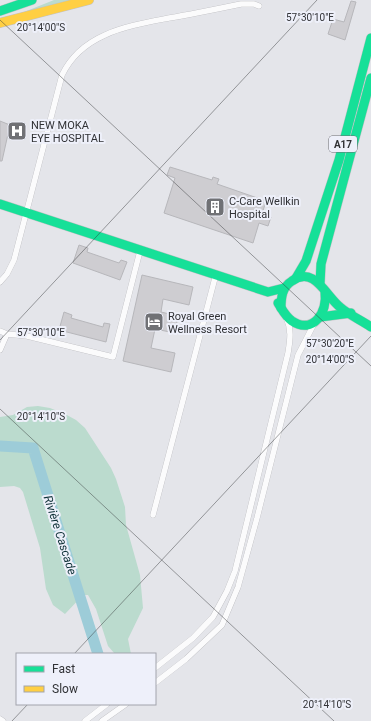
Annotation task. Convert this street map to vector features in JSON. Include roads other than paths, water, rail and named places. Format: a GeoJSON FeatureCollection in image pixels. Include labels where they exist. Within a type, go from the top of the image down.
{"type":"FeatureCollection","features":[{"type":"Feature","properties":{"kind":"main road"},"geometry":{"type":"LineString","coordinates":[[0,11],[32,0]]}},
{"type":"Feature","properties":{"kind":"main road"},"geometry":{"type":"LineString","coordinates":[[0,23],[89,0]]}},
{"type":"Feature","properties":{"kind":"main road","name":"A17"},"geometry":{"type":"LineString","coordinates":[[284,288],[296,278],[306,261],[310,250],[339,160],[371,38]]}},
{"type":"Feature","properties":{"kind":"main road","name":"A17"},"geometry":{"type":"LineString","coordinates":[[320,284],[323,257],[371,78]]}},
{"type":"Feature","properties":{"kind":"main road"},"geometry":{"type":"LineString","coordinates":[[0,204],[268,292],[288,317],[294,322],[302,324],[310,323],[318,318],[350,313]]}},
{"type":"Feature","properties":{"kind":"main road"},"geometry":{"type":"LineString","coordinates":[[296,278],[309,278],[320,284],[336,304],[371,327]]}},
{"type":"Feature","properties":{"kind":"main road"},"geometry":{"type":"LineString","coordinates":[[268,292],[284,288]]}},
{"type":"Feature","properties":{"kind":"main road"},"geometry":{"type":"LineString","coordinates":[[282,309],[280,301],[284,288]]}},
{"type":"Feature","properties":{"kind":"main road"},"geometry":{"type":"LineString","coordinates":[[318,318],[326,305],[326,292]]}},
{"type":"Feature","properties":{"kind":"street"},"geometry":{"type":"LineString","coordinates":[[0,282],[7,274],[14,260],[62,75],[66,67],[82,49],[102,35],[125,27],[241,4],[259,6]]}},
{"type":"Feature","properties":{"kind":"street"},"geometry":{"type":"LineString","coordinates":[[0,331],[7,334],[27,336],[113,357],[140,251]]}},
{"type":"Feature","properties":{"kind":"street"},"geometry":{"type":"LineString","coordinates":[[153,515],[216,274]]}},
{"type":"Feature","properties":{"kind":"street"},"geometry":{"type":"LineString","coordinates":[[156,667],[193,638],[213,617],[227,591],[235,571],[288,353],[291,333],[289,324],[282,309]]}},
{"type":"Feature","properties":{"kind":"street"},"geometry":{"type":"LineString","coordinates":[[156,682],[186,659],[222,625],[238,587],[298,355],[318,318]]}},
{"type":"Feature","properties":{"kind":"street"},"geometry":{"type":"LineString","coordinates":[[0,350],[7,334]]}},
{"type":"Feature","properties":{"kind":"street"},"geometry":{"type":"LineString","coordinates":[[85,721],[106,705]]}},
{"type":"Feature","properties":{"kind":"street"},"geometry":{"type":"LineString","coordinates":[[102,721],[125,705]]}},
{"type":"Feature","properties":{"kind":"street"},"geometry":{"type":"LineString","coordinates":[[0,718],[3,721]]}},
{"type":"Feature","properties":{"kind":"waterway","name":"Rivière Cascade"},"geometry":{"type":"LineString","coordinates":[[0,446],[33,448],[98,653]]}},
{"type":"Feature","properties":{"kind":"place","name":"NEW MOKA EYE HOSPITAL"},"geometry":{"type":"Point","coordinates":[17,131]}},
{"type":"Feature","properties":{"kind":"place","name":"C-Care Wellkin Hospital"},"geometry":{"type":"Point","coordinates":[215,207]}},
{"type":"Feature","properties":{"kind":"place","name":"Royal Green Wellness Resort"},"geometry":{"type":"Point","coordinates":[154,322]}}]}
